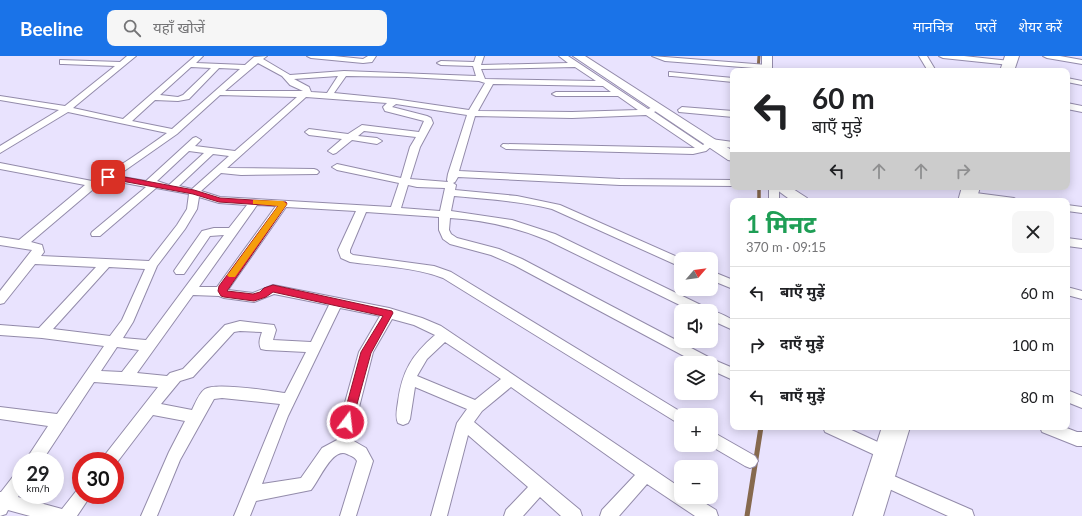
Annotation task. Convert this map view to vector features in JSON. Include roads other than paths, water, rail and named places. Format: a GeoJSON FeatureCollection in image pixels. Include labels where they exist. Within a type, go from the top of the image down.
{"type":"FeatureCollection","features":[{"type":"Feature","properties":{"kind":"highway"},"geometry":{"type":"LineString","coordinates":[[868,516],[895,430]]}},
{"type":"Feature","properties":{"kind":"street"},"geometry":{"type":"LineString","coordinates":[[0,150],[67,109],[132,56]]}},
{"type":"Feature","properties":{"kind":"street"},"geometry":{"type":"LineString","coordinates":[[125,122],[199,56]]}},
{"type":"Feature","properties":{"kind":"street"},"geometry":{"type":"LineString","coordinates":[[311,56],[363,61],[369,60],[372,56]]}},
{"type":"Feature","properties":{"kind":"street"},"geometry":{"type":"LineString","coordinates":[[480,56],[476,66],[480,79]]}},
{"type":"Feature","properties":{"kind":"street"},"geometry":{"type":"LineString","coordinates":[[562,56],[577,61],[707,146],[730,156]]}},
{"type":"Feature","properties":{"kind":"street"},"geometry":{"type":"LineString","coordinates":[[656,56],[665,59],[764,65]]}},
{"type":"Feature","properties":{"kind":"street"},"geometry":{"type":"LineString","coordinates":[[923,56],[930,68]]}},
{"type":"Feature","properties":{"kind":"street"},"geometry":{"type":"LineString","coordinates":[[943,56],[1010,66]]}},
{"type":"Feature","properties":{"kind":"street"},"geometry":{"type":"LineString","coordinates":[[1047,56],[1082,62]]}},
{"type":"Feature","properties":{"kind":"street"},"geometry":{"type":"LineString","coordinates":[[21,244],[93,184],[108,177],[144,154],[174,132],[247,67],[260,58],[288,77],[293,83],[308,90],[194,192],[192,209],[152,265],[127,322],[39,452]]}},
{"type":"Feature","properties":{"kind":"street"},"geometry":{"type":"LineString","coordinates":[[441,63],[476,66],[577,61],[604,84]]}},
{"type":"Feature","properties":{"kind":"street"},"geometry":{"type":"LineString","coordinates":[[63,62],[122,64]]}},
{"type":"Feature","properties":{"kind":"street"},"geometry":{"type":"LineString","coordinates":[[189,65],[247,67]]}},
{"type":"Feature","properties":{"kind":"street"},"geometry":{"type":"LineString","coordinates":[[154,97],[178,99],[186,97],[217,66]]}},
{"type":"Feature","properties":{"kind":"street"},"geometry":{"type":"LineString","coordinates":[[288,77],[344,73],[399,74],[480,79],[483,82],[604,84],[618,88]]}},
{"type":"Feature","properties":{"kind":"street"},"geometry":{"type":"LineString","coordinates":[[329,96],[344,73]]}},
{"type":"Feature","properties":{"kind":"street"},"geometry":{"type":"LineString","coordinates":[[672,74],[730,80]]}},
{"type":"Feature","properties":{"kind":"street"},"geometry":{"type":"LineString","coordinates":[[1070,81],[1082,83]]}},
{"type":"Feature","properties":{"kind":"street"},"geometry":{"type":"LineString","coordinates":[[489,82],[472,113],[453,174],[445,213],[444,230],[447,236],[454,241],[495,252],[518,262],[695,356]]}},
{"type":"Feature","properties":{"kind":"street"},"geometry":{"type":"LineString","coordinates":[[556,94],[618,88]]}},
{"type":"Feature","properties":{"kind":"street"},"geometry":{"type":"LineString","coordinates":[[219,93],[305,94],[394,100],[472,113],[572,115],[652,110]]}},
{"type":"Feature","properties":{"kind":"street"},"geometry":{"type":"LineString","coordinates":[[0,98],[67,109],[174,132]]}},
{"type":"Feature","properties":{"kind":"street"},"geometry":{"type":"LineString","coordinates":[[394,100],[387,107],[390,110],[428,120],[429,123],[414,146],[395,211]]}},
{"type":"Feature","properties":{"kind":"street"},"geometry":{"type":"LineString","coordinates":[[1070,107],[1082,109]]}},
{"type":"Feature","properties":{"kind":"street"},"geometry":{"type":"LineString","coordinates":[[682,110],[730,114]]}},
{"type":"Feature","properties":{"kind":"street"},"geometry":{"type":"LineString","coordinates":[[333,151],[359,130],[367,128],[421,135]]}},
{"type":"Feature","properties":{"kind":"street"},"geometry":{"type":"LineString","coordinates":[[309,132],[377,141]]}},
{"type":"Feature","properties":{"kind":"street"},"geometry":{"type":"LineString","coordinates":[[96,234],[152,184],[196,140]]}},
{"type":"Feature","properties":{"kind":"street"},"geometry":{"type":"LineString","coordinates":[[506,146],[693,151],[707,146],[730,145]]}},
{"type":"Feature","properties":{"kind":"street"},"geometry":{"type":"LineString","coordinates":[[187,148],[238,154]]}},
{"type":"Feature","properties":{"kind":"street"},"geometry":{"type":"LineString","coordinates":[[171,188],[212,150]]}},
{"type":"Feature","properties":{"kind":"street"},"geometry":{"type":"LineString","coordinates":[[0,166],[93,184]]}},
{"type":"Feature","properties":{"kind":"street"},"geometry":{"type":"LineString","coordinates":[[337,167],[416,184],[536,202],[556,208],[674,260]]}},
{"type":"Feature","properties":{"kind":"street"},"geometry":{"type":"LineString","coordinates":[[220,170],[241,172],[271,170],[314,172]]}},
{"type":"Feature","properties":{"kind":"street"},"geometry":{"type":"LineString","coordinates":[[453,174],[620,182],[730,183]]}},
{"type":"Feature","properties":{"kind":"street"},"geometry":{"type":"LineString","coordinates":[[108,177],[194,192],[219,200],[445,213],[491,218],[528,227],[688,304]]}},
{"type":"Feature","properties":{"kind":"street"},"geometry":{"type":"LineString","coordinates":[[785,190],[797,198]]}},
{"type":"Feature","properties":{"kind":"street"},"geometry":{"type":"LineString","coordinates":[[969,194],[995,198]]}},
{"type":"Feature","properties":{"kind":"street"},"geometry":{"type":"LineString","coordinates":[[126,378],[254,202]]}},
{"type":"Feature","properties":{"kind":"street"},"geometry":{"type":"LineString","coordinates":[[222,291],[283,204]]}},
{"type":"Feature","properties":{"kind":"street"},"geometry":{"type":"LineString","coordinates":[[362,208],[344,250],[345,255],[350,258],[434,270],[447,276],[674,415]]}},
{"type":"Feature","properties":{"kind":"street"},"geometry":{"type":"LineString","coordinates":[[1070,208],[1082,210]]}},
{"type":"Feature","properties":{"kind":"street"},"geometry":{"type":"LineString","coordinates":[[180,271],[206,234],[214,231],[232,232]]}},
{"type":"Feature","properties":{"kind":"street"},"geometry":{"type":"LineString","coordinates":[[0,241],[35,246],[38,248],[38,252],[33,260],[0,300]]}},
{"type":"Feature","properties":{"kind":"street"},"geometry":{"type":"LineString","coordinates":[[1070,242],[1082,244]]}},
{"type":"Feature","properties":{"kind":"street"},"geometry":{"type":"LineString","coordinates":[[33,260],[152,265]]}},
{"type":"Feature","properties":{"kind":"street"},"geometry":{"type":"LineString","coordinates":[[42,333],[106,263]]}},
{"type":"Feature","properties":{"kind":"street"},"geometry":{"type":"LineString","coordinates":[[718,278],[730,283]]}},
{"type":"Feature","properties":{"kind":"street"},"geometry":{"type":"LineString","coordinates":[[190,290],[212,292],[222,291],[224,294],[254,298],[263,294],[267,290],[273,289],[389,313],[418,321],[445,334],[646,474],[710,516]]}},
{"type":"Feature","properties":{"kind":"street"},"geometry":{"type":"LineString","coordinates":[[1070,292],[1082,295]]}},
{"type":"Feature","properties":{"kind":"street"},"geometry":{"type":"LineString","coordinates":[[242,516],[289,399],[336,303]]}},
{"type":"Feature","properties":{"kind":"street"},"geometry":{"type":"LineString","coordinates":[[346,445],[344,435],[366,352],[389,313]]}},
{"type":"Feature","properties":{"kind":"street"},"geometry":{"type":"LineString","coordinates":[[718,318],[730,324]]}},
{"type":"Feature","properties":{"kind":"street"},"geometry":{"type":"LineString","coordinates":[[116,452],[170,382],[175,377],[188,373],[226,332],[235,326],[269,328],[270,330],[266,339],[266,345],[314,347]]}},
{"type":"Feature","properties":{"kind":"street"},"geometry":{"type":"LineString","coordinates":[[0,330],[42,333],[150,346]]}},
{"type":"Feature","properties":{"kind":"street"},"geometry":{"type":"LineString","coordinates":[[403,419],[410,379],[415,365],[425,352],[445,334]]}},
{"type":"Feature","properties":{"kind":"street"},"geometry":{"type":"LineString","coordinates":[[718,367],[730,373]]}},
{"type":"Feature","properties":{"kind":"street"},"geometry":{"type":"LineString","coordinates":[[91,376],[170,382]]}},
{"type":"Feature","properties":{"kind":"street"},"geometry":{"type":"LineString","coordinates":[[410,379],[477,407]]}},
{"type":"Feature","properties":{"kind":"street"},"geometry":{"type":"LineString","coordinates":[[439,516],[464,423],[477,407],[511,379]]}},
{"type":"Feature","properties":{"kind":"street"},"geometry":{"type":"LineString","coordinates":[[148,516],[174,458],[206,397],[210,393],[216,392],[289,399]]}},
{"type":"Feature","properties":{"kind":"street"},"geometry":{"type":"LineString","coordinates":[[1070,397],[1082,402]]}},
{"type":"Feature","properties":{"kind":"street"},"geometry":{"type":"LineString","coordinates":[[149,408],[196,417]]}},
{"type":"Feature","properties":{"kind":"street"},"geometry":{"type":"LineString","coordinates":[[0,413],[61,421]]}},
{"type":"Feature","properties":{"kind":"street"},"geometry":{"type":"LineString","coordinates":[[464,423],[574,516]]}},
{"type":"Feature","properties":{"kind":"street"},"geometry":{"type":"LineString","coordinates":[[834,430],[884,466],[966,516]]}},
{"type":"Feature","properties":{"kind":"street"},"geometry":{"type":"LineString","coordinates":[[1054,430],[1077,439],[1082,439]]}},
{"type":"Feature","properties":{"kind":"street"},"geometry":{"type":"LineString","coordinates":[[718,442],[750,461]]}},
{"type":"Feature","properties":{"kind":"street"},"geometry":{"type":"LineString","coordinates":[[250,494],[305,485],[311,480],[327,453],[335,447],[346,445],[361,452],[365,461],[348,516]]}},
{"type":"Feature","properties":{"kind":"street"},"geometry":{"type":"LineString","coordinates":[[608,516],[646,474]]}},
{"type":"Feature","properties":{"kind":"street"},"geometry":{"type":"LineString","coordinates":[[512,516],[539,486]]}},
{"type":"Feature","properties":{"kind":"street"},"geometry":{"type":"LineString","coordinates":[[12,490],[2,503],[58,516]]}},
{"type":"Feature","properties":{"kind":"street"},"geometry":{"type":"LineString","coordinates":[[67,516],[76,504]]}},
{"type":"Feature","properties":{"kind":"waterway"},"geometry":{"type":"LineString","coordinates":[[758,68],[759,56]]}},
{"type":"Feature","properties":{"kind":"waterway"},"geometry":{"type":"LineString","coordinates":[[759,190],[759,198]]}},
{"type":"Feature","properties":{"kind":"waterway"},"geometry":{"type":"LineString","coordinates":[[747,516],[761,430]]}}]}
